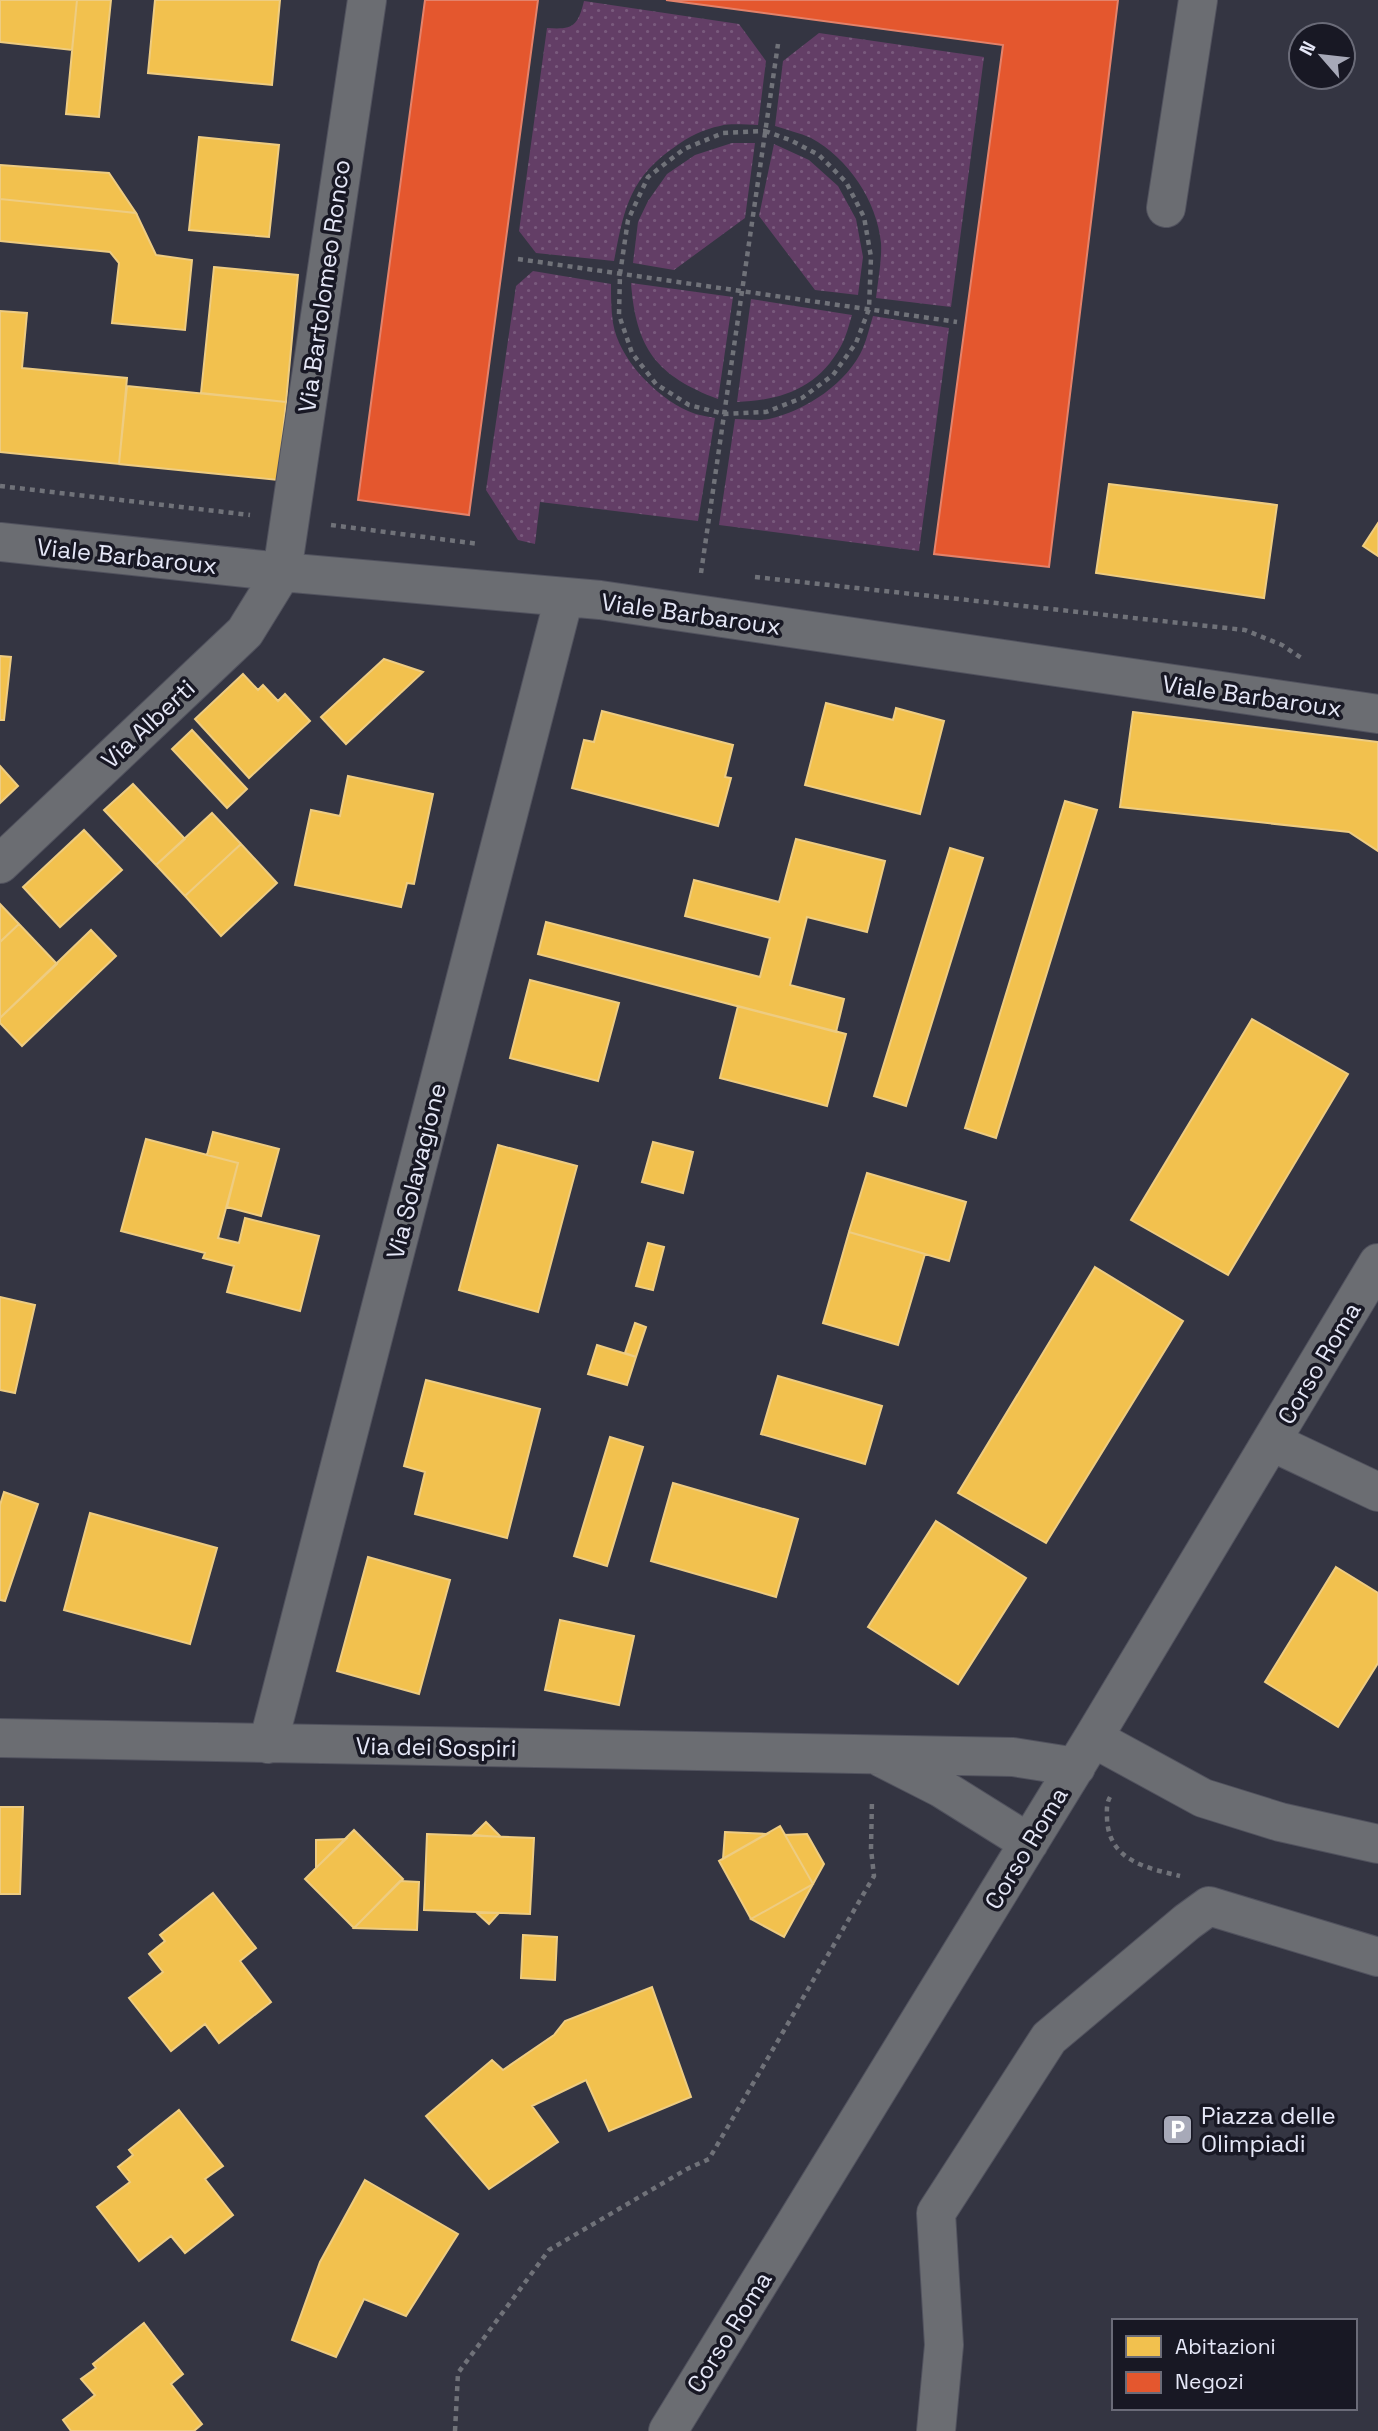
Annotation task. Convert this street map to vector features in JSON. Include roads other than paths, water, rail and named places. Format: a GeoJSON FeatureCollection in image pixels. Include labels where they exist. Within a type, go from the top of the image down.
{"type":"FeatureCollection","features":[{"type":"Feature","properties":{"kind":"street","name":"Via Bartolomeo Ronco"},"geometry":{"type":"LineString","coordinates":[[282,572],[367,0]]}},
{"type":"Feature","properties":{"kind":"street"},"geometry":{"type":"LineString","coordinates":[[1166,208],[1198,0]]}},
{"type":"Feature","properties":{"kind":"street","name":"Viale Barbaroux"},"geometry":{"type":"LineString","coordinates":[[0,542],[282,572],[600,600],[1378,714]]}},
{"type":"Feature","properties":{"kind":"street","name":"Via Alberti"},"geometry":{"type":"LineString","coordinates":[[0,864],[245,632],[282,572]]}},
{"type":"Feature","properties":{"kind":"street","name":"Via Solavagione"},"geometry":{"type":"LineString","coordinates":[[268,1744],[564,598]]}},
{"type":"Feature","properties":{"kind":"street","name":"Corso Roma"},"geometry":{"type":"LineString","coordinates":[[668,2431],[1084,1753],[1378,1263]]}},
{"type":"Feature","properties":{"kind":"street"},"geometry":{"type":"LineString","coordinates":[[1272,1442],[1378,1492]]}},
{"type":"Feature","properties":{"kind":"street","name":"Via dei Sospiri"},"geometry":{"type":"LineString","coordinates":[[0,1738],[1013,1757],[1084,1753],[1131,1759],[1203,1798],[1280,1822],[1378,1844]]}},
{"type":"Feature","properties":{"kind":"street","name":"Via dei Sospiri"},"geometry":{"type":"LineString","coordinates":[[872,1753],[941,1788],[1029,1843]]}},
{"type":"Feature","properties":{"kind":"street"},"geometry":{"type":"LineString","coordinates":[[936,2431],[944,2345],[936,2213],[1049,2038],[1209,1906],[1378,1957]]}},
{"type":"Feature","properties":{"kind":"place","name":"Piazza delle Olimpiadi"},"geometry":{"type":"Point","coordinates":[1178,2129]}}]}
